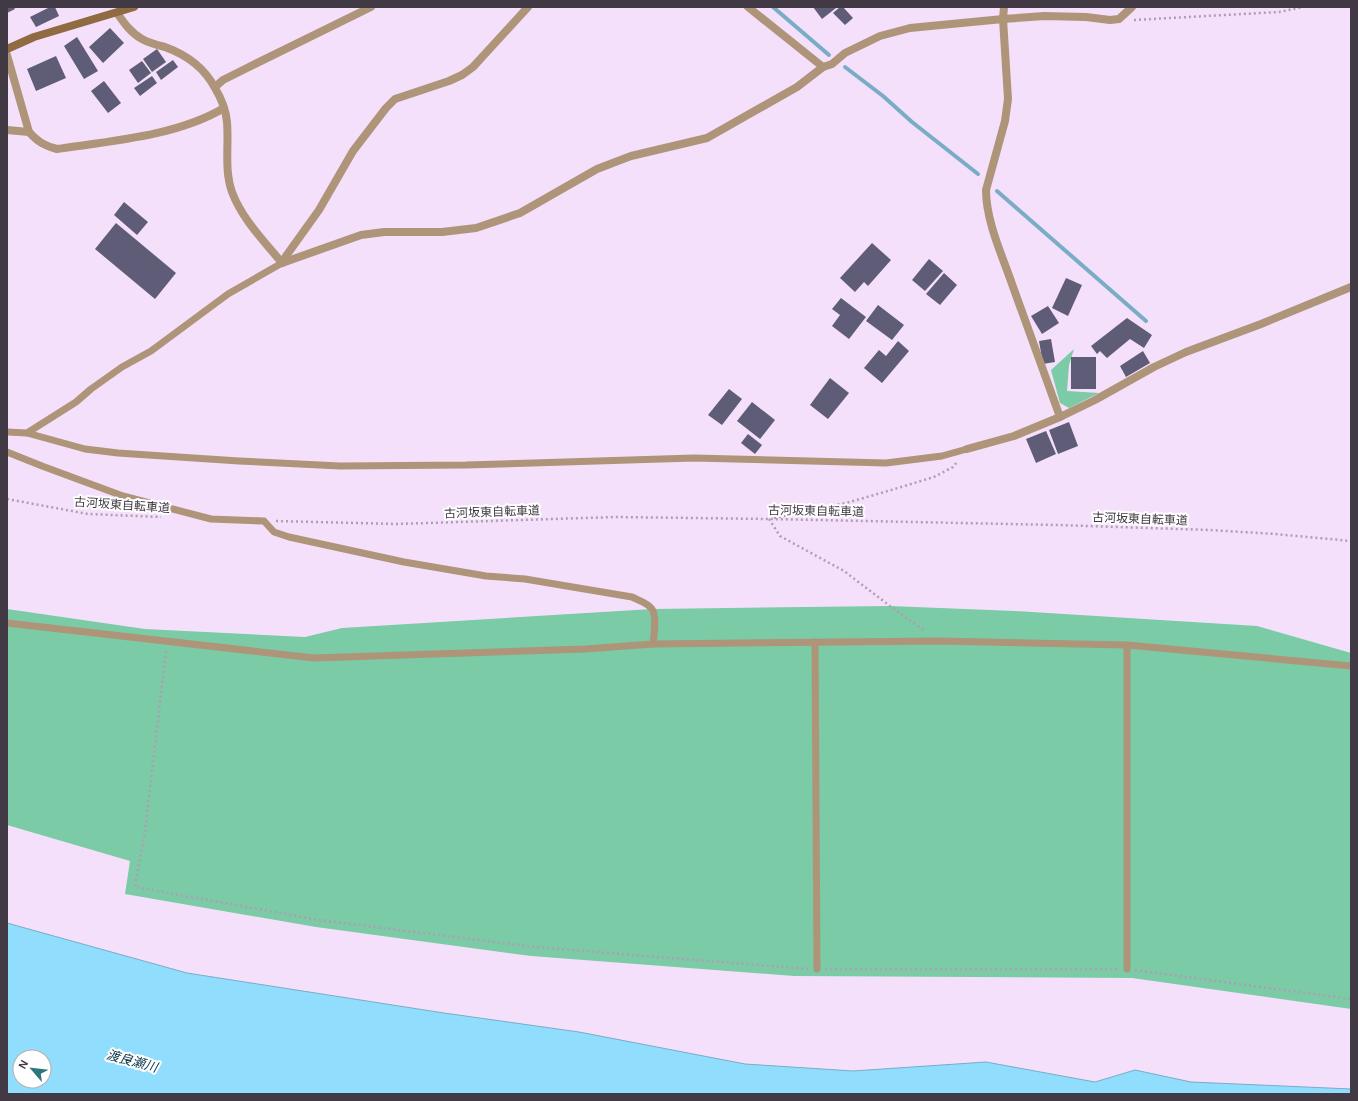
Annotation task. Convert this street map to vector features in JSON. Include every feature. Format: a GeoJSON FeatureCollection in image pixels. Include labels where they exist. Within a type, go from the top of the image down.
{"type":"FeatureCollection","features":[{"type":"Feature","properties":{"kind":"street"},"geometry":{"type":"LineString","coordinates":[[7,49],[34,37],[134,7]]}},
{"type":"Feature","properties":{"kind":"street"},"geometry":{"type":"LineString","coordinates":[[215,87],[223,80],[371,7]]}},
{"type":"Feature","properties":{"kind":"street"},"geometry":{"type":"LineString","coordinates":[[282,263],[320,210],[352,151],[386,108],[395,99],[449,81],[462,75],[472,67],[528,7]]}},
{"type":"Feature","properties":{"kind":"street"},"geometry":{"type":"LineString","coordinates":[[748,7],[823,67]]}},
{"type":"Feature","properties":{"kind":"street"},"geometry":{"type":"LineString","coordinates":[[1004,7],[1003,19],[1008,99],[1005,120],[986,190],[986,201],[989,216],[1003,258],[1060,417]]}},
{"type":"Feature","properties":{"kind":"street"},"geometry":{"type":"LineString","coordinates":[[282,263],[361,235],[384,232],[449,232],[476,228],[520,213],[596,169],[631,156],[707,138],[797,87],[823,67],[832,64],[845,53],[880,36],[910,28],[1044,16],[1110,20],[1120,19],[1132,7]]}},
{"type":"Feature","properties":{"kind":"street"},"geometry":{"type":"LineString","coordinates":[[117,13],[130,30],[142,39],[175,51],[190,59],[202,69],[215,87],[224,108],[227,122],[228,173],[232,191],[240,208],[253,228],[282,263]]}},
{"type":"Feature","properties":{"kind":"street"},"geometry":{"type":"LineString","coordinates":[[7,55],[29,132],[36,140],[46,146],[57,149],[131,138],[191,124],[209,117],[224,108]]}},
{"type":"Feature","properties":{"kind":"street"},"geometry":{"type":"LineString","coordinates":[[7,130],[29,132]]}},
{"type":"Feature","properties":{"kind":"street"},"geometry":{"type":"LineString","coordinates":[[967,449],[1014,436],[1060,417],[1186,352],[1261,324],[1351,287]]}},
{"type":"Feature","properties":{"kind":"lane"},"geometry":{"type":"LineString","coordinates":[[27,433],[76,402],[91,389],[122,367],[151,351],[228,294],[282,263]]}},
{"type":"Feature","properties":{"kind":"lane"},"geometry":{"type":"LineString","coordinates":[[7,432],[27,433],[85,449],[118,453],[340,466],[466,465],[694,458],[886,463],[942,456],[967,449]]}},
{"type":"Feature","properties":{"kind":"lane"},"geometry":{"type":"LineString","coordinates":[[7,452],[123,496],[211,519],[264,521],[274,532],[289,537],[404,562],[486,576],[525,579],[632,597],[646,604],[652,609],[654,623],[653,644]]}},
{"type":"Feature","properties":{"kind":"lane"},"geometry":{"type":"LineString","coordinates":[[7,623],[314,658],[585,649],[653,644],[939,641],[1127,645],[1351,666]]}},
{"type":"Feature","properties":{"kind":"lane"},"geometry":{"type":"LineString","coordinates":[[814,642],[817,970]]}},
{"type":"Feature","properties":{"kind":"lane"},"geometry":{"type":"LineString","coordinates":[[1127,645],[1127,969]]}},
{"type":"Feature","properties":{"kind":"path"},"geometry":{"type":"LineString","coordinates":[[1120,19],[1138,20],[1279,12],[1303,7]]}},
{"type":"Feature","properties":{"kind":"path"},"geometry":{"type":"LineString","coordinates":[[939,641],[844,571],[780,536],[768,519],[846,503],[934,477],[953,467],[967,449]]}},
{"type":"Feature","properties":{"kind":"path","name":"古河坂東自転車道"},"geometry":{"type":"LineString","coordinates":[[7,499],[88,514],[166,518]]}},
{"type":"Feature","properties":{"kind":"path","name":"古河坂東自転車道"},"geometry":{"type":"LineString","coordinates":[[281,521],[396,524],[616,517],[768,519],[1058,525],[1202,530],[1275,534],[1351,541]]}},
{"type":"Feature","properties":{"kind":"path"},"geometry":{"type":"LineString","coordinates":[[167,642],[145,831],[135,887],[319,920],[535,947],[817,970],[1127,969],[1351,999]]}},
{"type":"Feature","properties":{"kind":"green space"},"geometry":{"type":"Polygon","coordinates":[[[1074,349],[1069,365],[1067,391],[1099,393],[1069,408],[1060,403],[1051,370],[1074,349]]]}},
{"type":"Feature","properties":{"kind":"green space"},"geometry":{"type":"Polygon","coordinates":[[[890,606],[1015,611],[1257,626],[1351,653],[1351,1009],[1132,978],[794,976],[531,956],[316,927],[125,894],[130,861],[7,825],[7,609],[145,629],[305,637],[342,628],[652,609],[890,606]]]}},
{"type":"Feature","properties":{"kind":"water","name":"渡良瀬川"},"geometry":{"type":"Polygon","coordinates":[[[7,923],[187,973],[444,1013],[579,1032],[745,1064],[853,1071],[986,1062],[1095,1082],[1135,1070],[1191,1082],[1351,1089],[1351,1094],[7,1094],[7,923]]]}},
{"type":"Feature","properties":{"kind":"building"},"geometry":{"type":"Polygon","coordinates":[[[7,7],[14,7],[15,9],[7,13],[7,7]]]}},
{"type":"Feature","properties":{"kind":"building"},"geometry":{"type":"Polygon","coordinates":[[[50,7],[55,7],[59,16],[36,27],[30,17],[50,7]]]}},
{"type":"Feature","properties":{"kind":"building"},"geometry":{"type":"Polygon","coordinates":[[[813,7],[835,7],[836,8],[822,19],[813,7]]]}},
{"type":"Feature","properties":{"kind":"building"},"geometry":{"type":"Polygon","coordinates":[[[840,7],[843,7],[853,18],[845,25],[833,13],[840,7]]]}},
{"type":"Feature","properties":{"kind":"building"},"geometry":{"type":"Polygon","coordinates":[[[110,28],[124,43],[103,63],[89,47],[110,28]]]}},
{"type":"Feature","properties":{"kind":"building"},"geometry":{"type":"Polygon","coordinates":[[[77,37],[98,71],[84,79],[64,46],[77,37]]]}},
{"type":"Feature","properties":{"kind":"building"},"geometry":{"type":"Polygon","coordinates":[[[157,49],[166,62],[152,72],[143,59],[157,49]]]}},
{"type":"Feature","properties":{"kind":"building"},"geometry":{"type":"Polygon","coordinates":[[[56,56],[66,78],[36,91],[27,69],[56,56]]]}},
{"type":"Feature","properties":{"kind":"building"},"geometry":{"type":"Polygon","coordinates":[[[173,60],[178,67],[161,80],[156,72],[173,60]]]}},
{"type":"Feature","properties":{"kind":"building"},"geometry":{"type":"Polygon","coordinates":[[[142,61],[151,73],[138,83],[129,70],[142,61]]]}},
{"type":"Feature","properties":{"kind":"building"},"geometry":{"type":"Polygon","coordinates":[[[152,76],[157,83],[140,96],[134,88],[152,76]]]}},
{"type":"Feature","properties":{"kind":"building"},"geometry":{"type":"Polygon","coordinates":[[[104,81],[121,103],[108,113],[91,91],[104,81]]]}},
{"type":"Feature","properties":{"kind":"building"},"geometry":{"type":"Polygon","coordinates":[[[124,202],[148,222],[137,235],[114,215],[124,202]]]}},
{"type":"Feature","properties":{"kind":"building"},"geometry":{"type":"Polygon","coordinates":[[[116,223],[176,273],[155,299],[95,249],[116,223]]]}},
{"type":"Feature","properties":{"kind":"building"},"geometry":{"type":"Polygon","coordinates":[[[872,243],[891,260],[868,286],[864,282],[855,292],[840,278],[872,243]]]}},
{"type":"Feature","properties":{"kind":"building"},"geometry":{"type":"Polygon","coordinates":[[[929,259],[943,271],[925,291],[912,280],[929,259]]]}},
{"type":"Feature","properties":{"kind":"building"},"geometry":{"type":"Polygon","coordinates":[[[944,273],[957,285],[940,305],[926,294],[944,273]]]}},
{"type":"Feature","properties":{"kind":"building"},"geometry":{"type":"Polygon","coordinates":[[[1066,278],[1082,285],[1068,316],[1052,308],[1066,278]]]}},
{"type":"Feature","properties":{"kind":"building"},"geometry":{"type":"Polygon","coordinates":[[[841,298],[866,317],[849,339],[832,326],[840,315],[832,309],[841,298]]]}},
{"type":"Feature","properties":{"kind":"building"},"geometry":{"type":"Polygon","coordinates":[[[878,305],[904,325],[892,340],[866,321],[878,305]]]}},
{"type":"Feature","properties":{"kind":"building"},"geometry":{"type":"Polygon","coordinates":[[[1048,306],[1059,323],[1042,334],[1031,316],[1048,306]]]}},
{"type":"Feature","properties":{"kind":"building"},"geometry":{"type":"Polygon","coordinates":[[[1127,318],[1152,335],[1144,348],[1130,339],[1107,358],[1100,351],[1097,354],[1091,346],[1127,318]]]}},
{"type":"Feature","properties":{"kind":"building"},"geometry":{"type":"Polygon","coordinates":[[[1051,339],[1055,362],[1043,364],[1039,341],[1051,339]]]}},
{"type":"Feature","properties":{"kind":"building"},"geometry":{"type":"Polygon","coordinates":[[[898,341],[909,351],[882,383],[864,368],[879,350],[886,356],[898,341]]]}},
{"type":"Feature","properties":{"kind":"building"},"geometry":{"type":"Polygon","coordinates":[[[1143,351],[1150,363],[1126,377],[1120,366],[1143,351]]]}},
{"type":"Feature","properties":{"kind":"building"},"geometry":{"type":"Polygon","coordinates":[[[1071,357],[1096,357],[1096,389],[1071,389],[1071,357]]]}},
{"type":"Feature","properties":{"kind":"building"},"geometry":{"type":"Polygon","coordinates":[[[830,378],[849,393],[828,419],[810,405],[830,378]]]}},
{"type":"Feature","properties":{"kind":"building"},"geometry":{"type":"Polygon","coordinates":[[[729,389],[742,399],[722,425],[708,415],[729,389]]]}},
{"type":"Feature","properties":{"kind":"building"},"geometry":{"type":"Polygon","coordinates":[[[752,402],[775,420],[760,439],[737,421],[752,402]]]}},
{"type":"Feature","properties":{"kind":"building"},"geometry":{"type":"Polygon","coordinates":[[[1069,422],[1078,446],[1058,454],[1049,430],[1069,422]]]}},
{"type":"Feature","properties":{"kind":"building"},"geometry":{"type":"Polygon","coordinates":[[[1046,431],[1056,454],[1036,463],[1026,439],[1046,431]]]}},
{"type":"Feature","properties":{"kind":"building"},"geometry":{"type":"Polygon","coordinates":[[[748,434],[762,445],[755,454],[741,443],[748,434]]]}},
{"type":"Feature","properties":{"kind":"waterway"},"geometry":{"type":"LineString","coordinates":[[773,7],[829,55]]}},
{"type":"Feature","properties":{"kind":"waterway"},"geometry":{"type":"LineString","coordinates":[[845,67],[883,96],[912,122],[978,174]]}},
{"type":"Feature","properties":{"kind":"waterway"},"geometry":{"type":"LineString","coordinates":[[997,191],[1146,321]]}}]}
